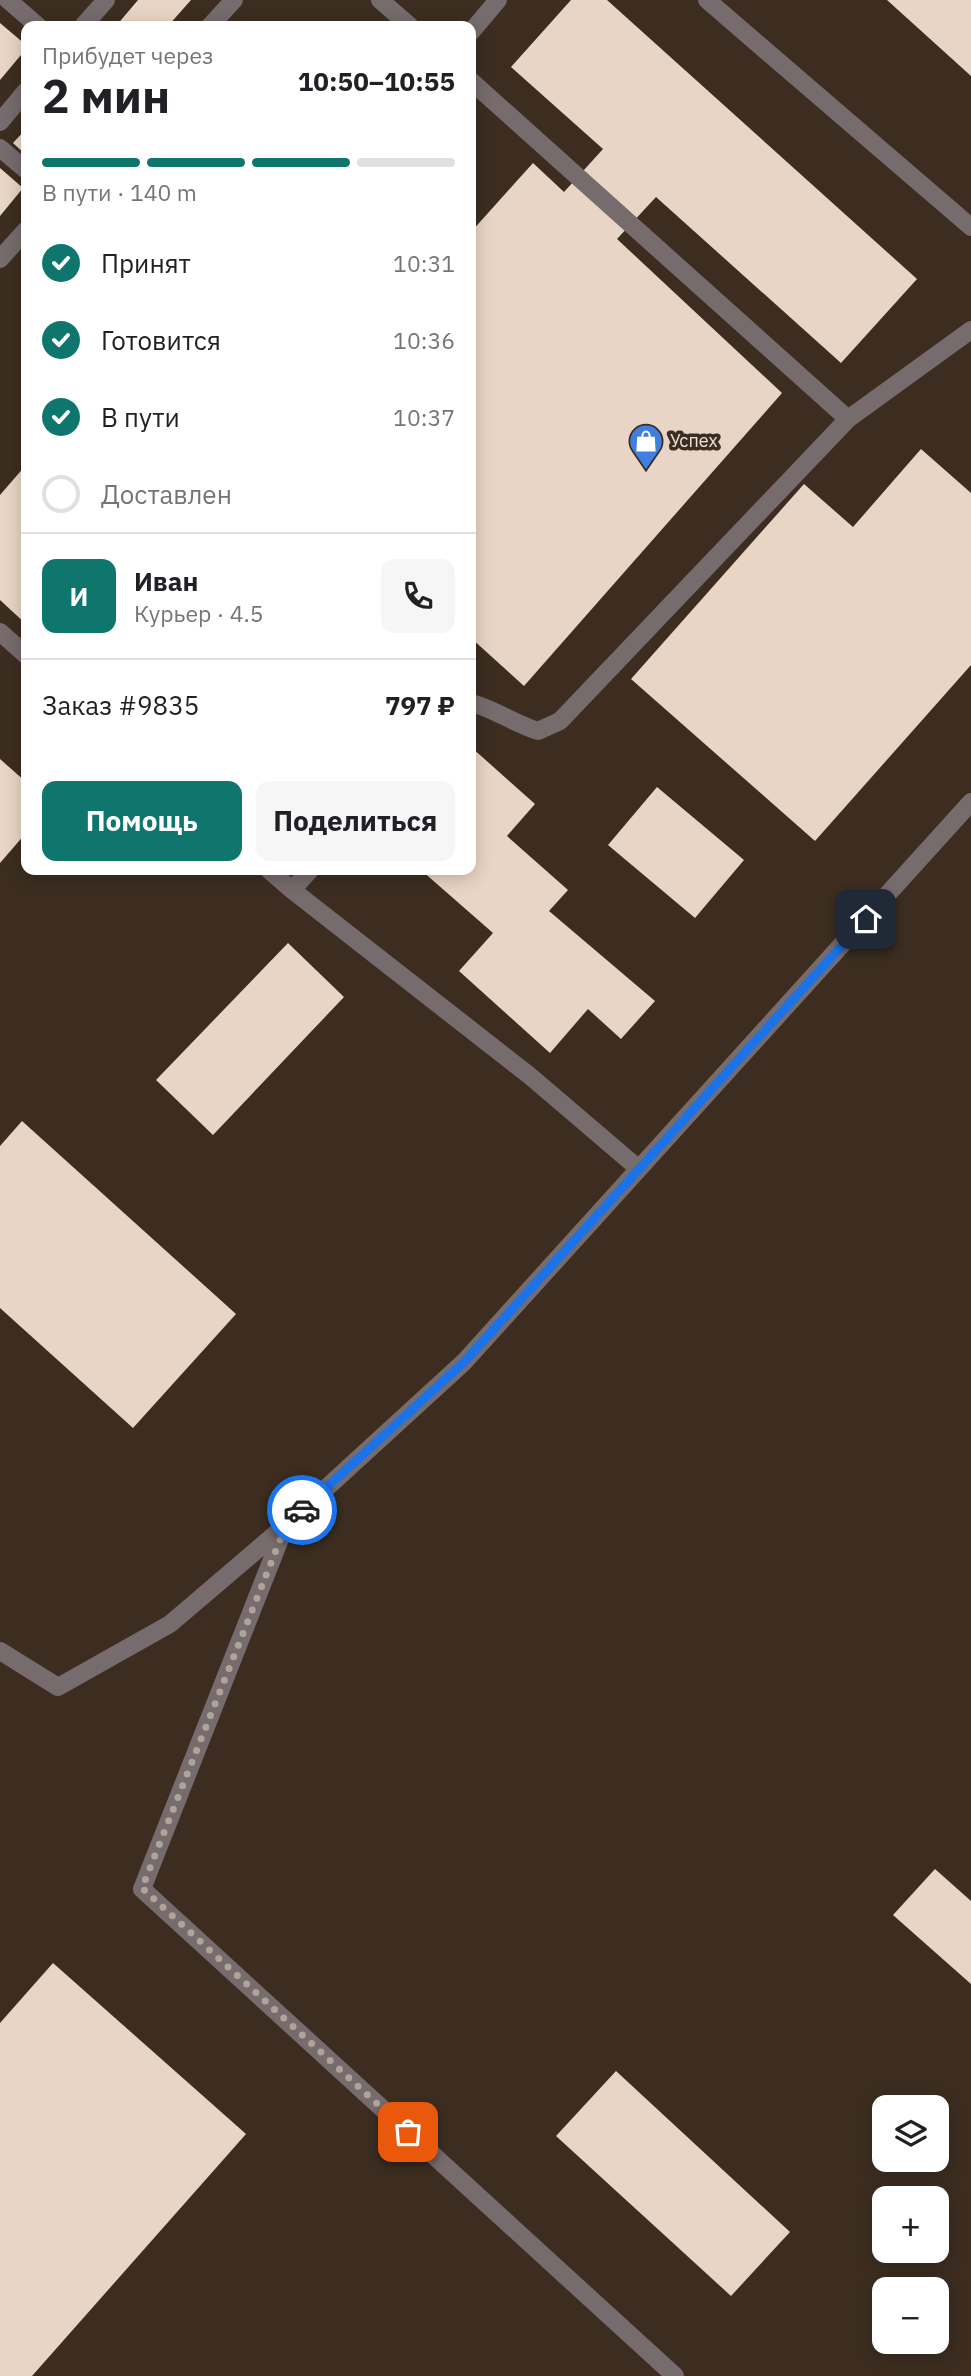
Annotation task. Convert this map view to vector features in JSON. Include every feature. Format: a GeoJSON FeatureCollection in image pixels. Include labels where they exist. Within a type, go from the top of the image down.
{"type":"FeatureCollection","features":[{"type":"Feature","properties":{"kind":"lane"},"geometry":{"type":"LineString","coordinates":[[8,0],[32,21]]}},
{"type":"Feature","properties":{"kind":"lane"},"geometry":{"type":"LineString","coordinates":[[87,21],[106,0]]}},
{"type":"Feature","properties":{"kind":"lane"},"geometry":{"type":"LineString","coordinates":[[215,21],[234,0]]}},
{"type":"Feature","properties":{"kind":"lane"},"geometry":{"type":"LineString","coordinates":[[380,0],[404,21]]}},
{"type":"Feature","properties":{"kind":"lane"},"geometry":{"type":"LineString","coordinates":[[476,26],[498,0]]}},
{"type":"Feature","properties":{"kind":"lane"},"geometry":{"type":"LineString","coordinates":[[708,0],[971,227]]}},
{"type":"Feature","properties":{"kind":"lane"},"geometry":{"type":"LineString","coordinates":[[476,85],[848,419]]}},
{"type":"Feature","properties":{"kind":"lane"},"geometry":{"type":"LineString","coordinates":[[0,122],[21,98]]}},
{"type":"Feature","properties":{"kind":"lane"},"geometry":{"type":"LineString","coordinates":[[0,148],[21,166]]}},
{"type":"Feature","properties":{"kind":"lane"},"geometry":{"type":"LineString","coordinates":[[0,259],[21,236]]}},
{"type":"Feature","properties":{"kind":"lane"},"geometry":{"type":"LineString","coordinates":[[476,704],[496,710],[519,724],[538,730],[560,720],[848,419],[971,330]]}},
{"type":"Feature","properties":{"kind":"lane"},"geometry":{"type":"LineString","coordinates":[[0,632],[21,651]]}},
{"type":"Feature","properties":{"kind":"lane"},"geometry":{"type":"LineString","coordinates":[[0,1651],[58,1687],[170,1624],[286,1525],[464,1362],[971,802]]}},
{"type":"Feature","properties":{"kind":"lane"},"geometry":{"type":"LineString","coordinates":[[275,875],[530,1076],[639,1169]]}},
{"type":"Feature","properties":{"kind":"lane"},"geometry":{"type":"LineString","coordinates":[[292,890],[306,875]]}},
{"type":"Feature","properties":{"kind":"lane"},"geometry":{"type":"LineString","coordinates":[[286,1525],[142,1888],[675,2376]]}},
{"type":"Feature","properties":{"kind":"building"},"geometry":{"type":"Polygon","coordinates":[[[138,0],[191,0],[172,21],[120,21],[138,0]]]}},
{"type":"Feature","properties":{"kind":"building"},"geometry":{"type":"Polygon","coordinates":[[[571,0],[607,0],[917,279],[841,363],[656,197],[617,239],[782,393],[524,686],[476,643],[476,226],[533,163],[564,192],[603,149],[511,67],[571,0]]]}},
{"type":"Feature","properties":{"kind":"building"},"geometry":{"type":"Polygon","coordinates":[[[887,0],[971,0],[971,76],[887,0]]]}},
{"type":"Feature","properties":{"kind":"building"},"geometry":{"type":"Polygon","coordinates":[[[0,23],[21,41],[21,55],[0,80],[0,23]]]}},
{"type":"Feature","properties":{"kind":"building"},"geometry":{"type":"Polygon","coordinates":[[[21,134],[21,150],[13,143],[21,134]]]}},
{"type":"Feature","properties":{"kind":"building"},"geometry":{"type":"Polygon","coordinates":[[[0,168],[21,186],[21,190],[0,216],[0,168]]]}},
{"type":"Feature","properties":{"kind":"building"},"geometry":{"type":"Polygon","coordinates":[[[921,449],[971,493],[971,665],[815,841],[631,679],[804,484],[853,527],[921,449]]]}},
{"type":"Feature","properties":{"kind":"building"},"geometry":{"type":"Polygon","coordinates":[[[21,471],[21,619],[0,600],[0,495],[21,471]]]}},
{"type":"Feature","properties":{"kind":"building"},"geometry":{"type":"Polygon","coordinates":[[[476,751],[535,804],[507,836],[568,890],[549,911],[655,1001],[621,1039],[588,1009],[550,1053],[459,971],[493,933],[427,875],[476,875],[476,751]]]}},
{"type":"Feature","properties":{"kind":"building"},"geometry":{"type":"Polygon","coordinates":[[[0,759],[21,778],[21,839],[0,863],[0,759]]]}},
{"type":"Feature","properties":{"kind":"building"},"geometry":{"type":"Polygon","coordinates":[[[657,787],[744,860],[695,918],[608,845],[657,787]]]}},
{"type":"Feature","properties":{"kind":"building"},"geometry":{"type":"Polygon","coordinates":[[[288,943],[344,997],[213,1135],[156,1080],[288,943]]]}},
{"type":"Feature","properties":{"kind":"building"},"geometry":{"type":"Polygon","coordinates":[[[22,1121],[236,1314],[133,1428],[0,1308],[0,1146],[22,1121]]]}},
{"type":"Feature","properties":{"kind":"building"},"geometry":{"type":"Polygon","coordinates":[[[935,1869],[971,1901],[971,1984],[893,1915],[935,1869]]]}},
{"type":"Feature","properties":{"kind":"building"},"geometry":{"type":"Polygon","coordinates":[[[53,1963],[246,2134],[32,2376],[0,2376],[0,2023],[53,1963]]]}},
{"type":"Feature","properties":{"kind":"building"},"geometry":{"type":"Polygon","coordinates":[[[616,2071],[790,2232],[731,2296],[556,2136],[616,2071]]]}},
{"type":"Feature","properties":{"kind":"way so far"},"geometry":{"type":"LineString","coordinates":[[302,1510],[286,1525],[142,1888],[408,2132]]}},
{"type":"Feature","properties":{"kind":"place","name":"Успех"},"geometry":{"type":"Point","coordinates":[646,471]}},
{"type":"Feature","properties":{"kind":"route"},"geometry":{"type":"LineString","coordinates":[[302,1510],[464,1362],[866,919]]}}]}
